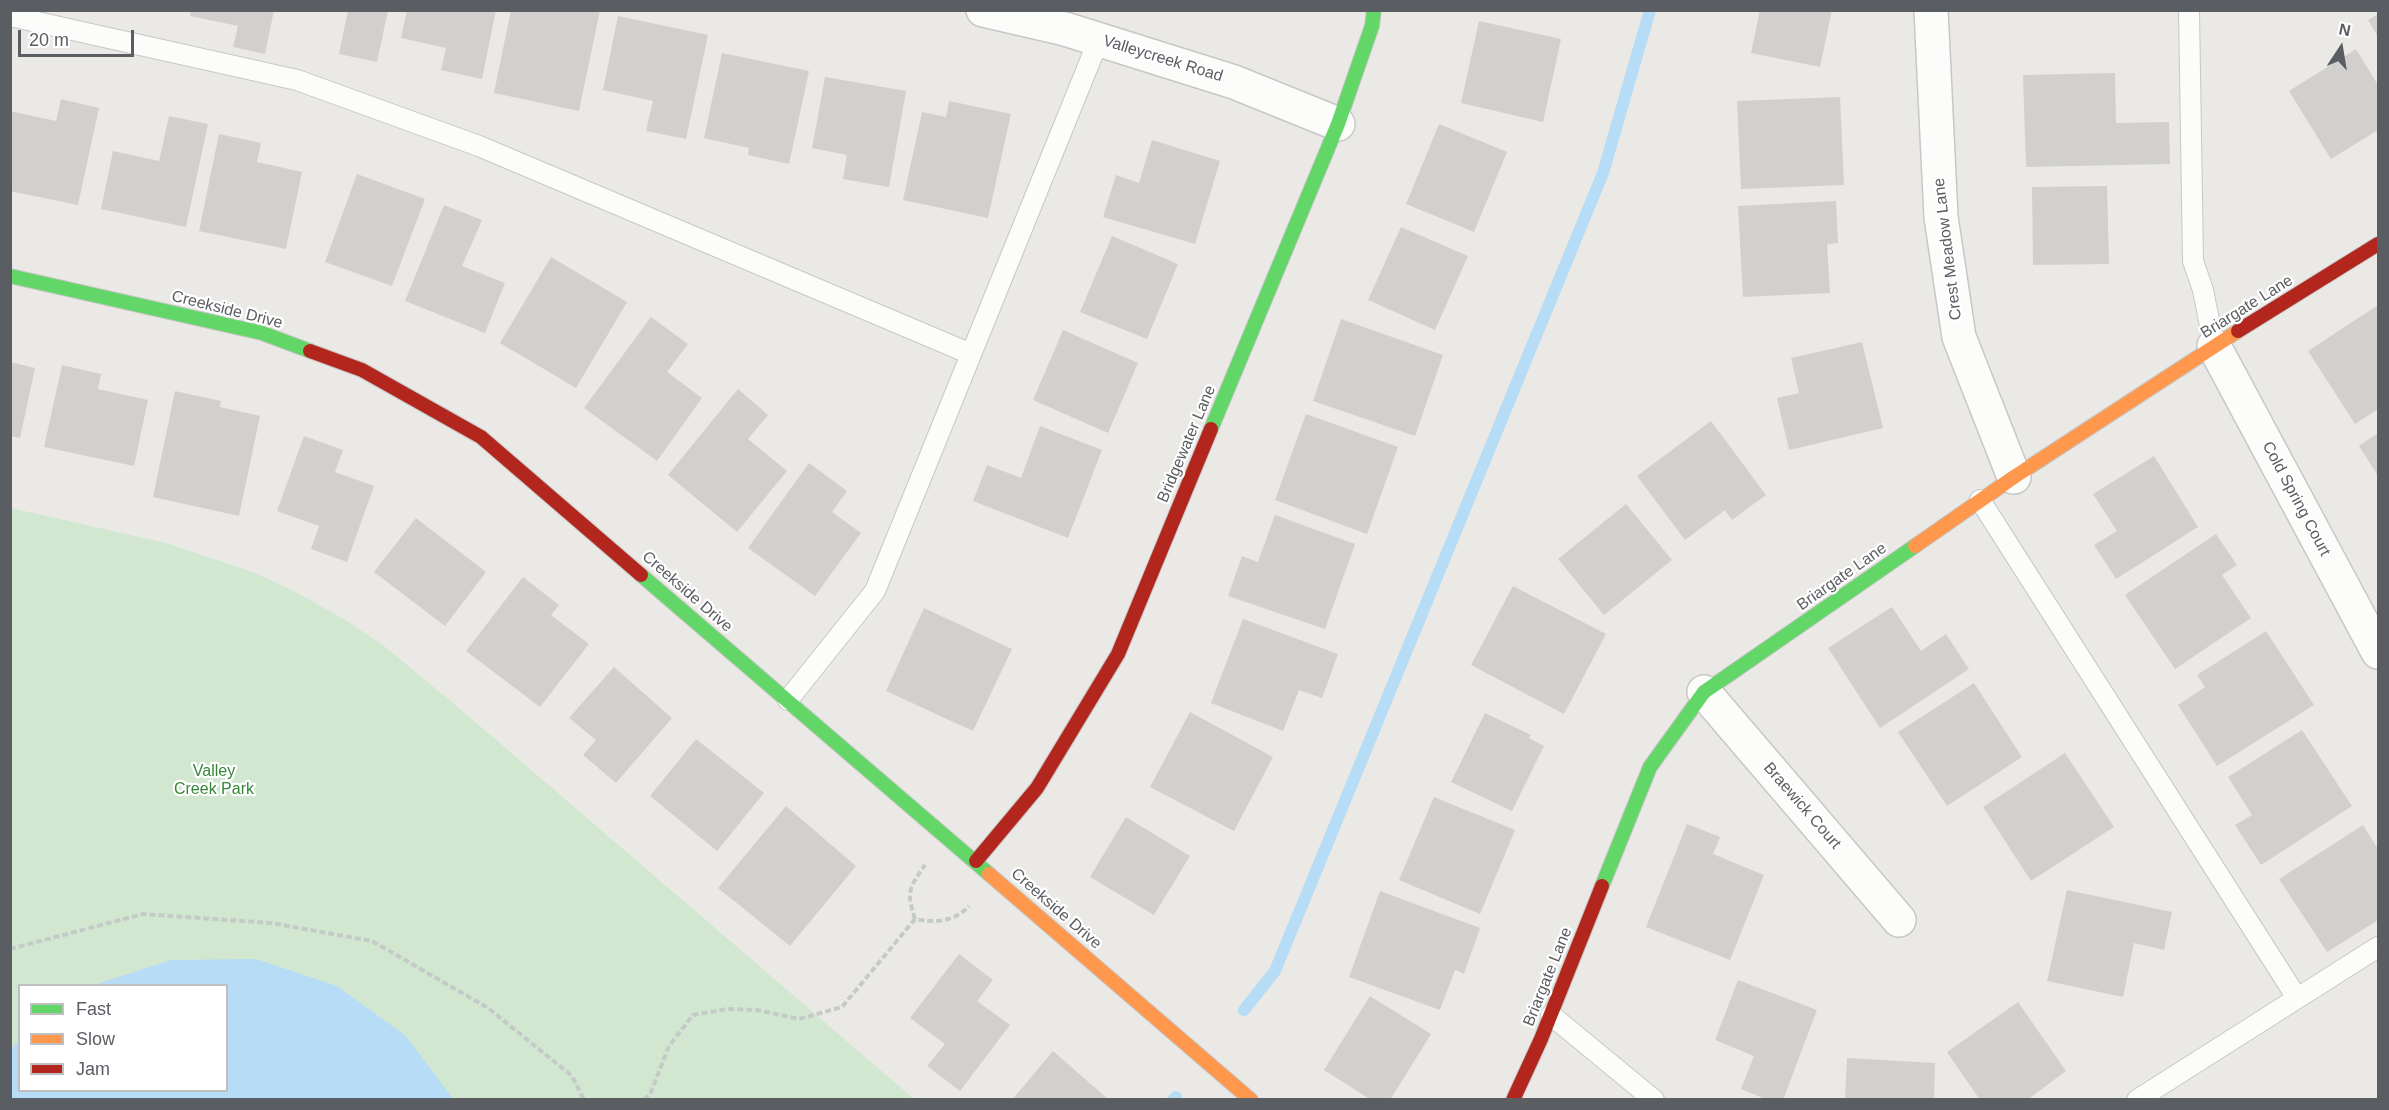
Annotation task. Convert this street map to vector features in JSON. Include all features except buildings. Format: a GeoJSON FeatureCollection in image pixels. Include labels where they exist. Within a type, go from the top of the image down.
{"type":"FeatureCollection","features":[{"type":"Feature","properties":{"kind":"street","name":"Valleycreek Road"},"geometry":{"type":"LineString","coordinates":[[983,10],[1099,39],[1234,82],[1338,123]]}},
{"type":"Feature","properties":{"kind":"street","name":"Bridgewater Lane"},"geometry":{"type":"LineString","coordinates":[[976,861],[1036,788],[1118,654],[1338,123],[1372,26],[1374,10]]}},
{"type":"Feature","properties":{"kind":"street","name":"Crest Meadow Lane"},"geometry":{"type":"LineString","coordinates":[[1931,10],[1941,217],[1959,337],[2014,477]]}},
{"type":"Feature","properties":{"kind":"street","name":"Briargate Lane"},"geometry":{"type":"LineString","coordinates":[[1513,1100],[1551,1015],[1650,767],[1704,692],[2014,477],[2214,346],[2379,243]]}},
{"type":"Feature","properties":{"kind":"street","name":"Creekside Drive"},"geometry":{"type":"LineString","coordinates":[[10,276],[262,333],[362,370],[482,437],[1251,1100]]}},
{"type":"Feature","properties":{"kind":"street","name":"Cold Spring Court"},"geometry":{"type":"LineString","coordinates":[[2214,346],[2379,652]]}},
{"type":"Feature","properties":{"kind":"street","name":"Braewick Court"},"geometry":{"type":"LineString","coordinates":[[1704,692],[1899,920]]}},
{"type":"Feature","properties":{"kind":"lane"},"geometry":{"type":"LineString","coordinates":[[2189,10],[2193,261],[2203,290],[2214,346]]}},
{"type":"Feature","properties":{"kind":"lane"},"geometry":{"type":"LineString","coordinates":[[10,16],[308,84],[479,146],[971,354]]}},
{"type":"Feature","properties":{"kind":"lane"},"geometry":{"type":"LineString","coordinates":[[788,700],[875,591],[1099,39]]}},
{"type":"Feature","properties":{"kind":"lane"},"geometry":{"type":"LineString","coordinates":[[1980,500],[2297,998]]}},
{"type":"Feature","properties":{"kind":"lane"},"geometry":{"type":"LineString","coordinates":[[2137,1100],[2379,947]]}},
{"type":"Feature","properties":{"kind":"lane"},"geometry":{"type":"LineString","coordinates":[[1551,1015],[1654,1100]]}},
{"type":"Feature","properties":{"kind":"path"},"geometry":{"type":"LineString","coordinates":[[915,919],[909,900],[910,888],[926,864]]}},
{"type":"Feature","properties":{"kind":"path"},"geometry":{"type":"LineString","coordinates":[[915,919],[933,923],[953,918],[960,915],[972,903]]}},
{"type":"Feature","properties":{"kind":"path"},"geometry":{"type":"LineString","coordinates":[[10,949],[143,914],[271,923],[372,941],[488,1008],[572,1076],[584,1100]]}},
{"type":"Feature","properties":{"kind":"path"},"geometry":{"type":"LineString","coordinates":[[644,1100],[651,1092],[669,1046],[693,1015],[727,1009],[757,1010],[799,1019],[842,1007],[915,919]]}},
{"type":"Feature","properties":{"kind":"green space","name":"Valley Creek Park"},"geometry":{"type":"Polygon","coordinates":[[[11,508],[166,543],[253,572],[294,591],[347,621],[384,646],[452,702],[914,1099],[11,1100],[11,508]]]}},
{"type":"Feature","properties":{"kind":"water"},"geometry":{"type":"Polygon","coordinates":[[[256,959],[337,986],[406,1036],[453,1099],[11,1099],[11,1049],[18,1041],[18,1092],[228,1092],[228,984],[97,984],[171,960],[256,959]]]}},
{"type":"Feature","properties":{"kind":"waterway"},"geometry":{"type":"LineString","coordinates":[[1244,1010],[1275,971],[1603,173],[1650,10]]}},
{"type":"Feature","properties":{"kind":"waterway"},"geometry":{"type":"LineString","coordinates":[[1173,1100],[1176,1097]]}},
{"type":"Feature","properties":{"kind":"traffic: fast"},"geometry":{"type":"LineString","coordinates":[[1211,429],[1338,124],[1372,26],[1374,10]]}},
{"type":"Feature","properties":{"kind":"traffic: fast"},"geometry":{"type":"LineString","coordinates":[[10,276],[262,333],[310,351]]}},
{"type":"Feature","properties":{"kind":"traffic: fast"},"geometry":{"type":"LineString","coordinates":[[1602,886],[1650,767],[1704,692],[1915,546]]}},
{"type":"Feature","properties":{"kind":"traffic: fast"},"geometry":{"type":"LineString","coordinates":[[641,575],[989,874]]}},
{"type":"Feature","properties":{"kind":"traffic: slow"},"geometry":{"type":"LineString","coordinates":[[1915,546],[2014,477],[2238,331]]}},
{"type":"Feature","properties":{"kind":"traffic: slow"},"geometry":{"type":"LineString","coordinates":[[989,874],[1251,1100]]}},
{"type":"Feature","properties":{"kind":"traffic: jam"},"geometry":{"type":"LineString","coordinates":[[2238,331],[2378,244]]}},
{"type":"Feature","properties":{"kind":"traffic: jam"},"geometry":{"type":"LineString","coordinates":[[310,351],[362,370],[481,437],[641,575]]}},
{"type":"Feature","properties":{"kind":"traffic: jam"},"geometry":{"type":"LineString","coordinates":[[976,861],[1037,788],[1118,654],[1211,429]]}},
{"type":"Feature","properties":{"kind":"traffic: jam"},"geometry":{"type":"LineString","coordinates":[[1513,1100],[1541,1039],[1602,886]]}}]}
